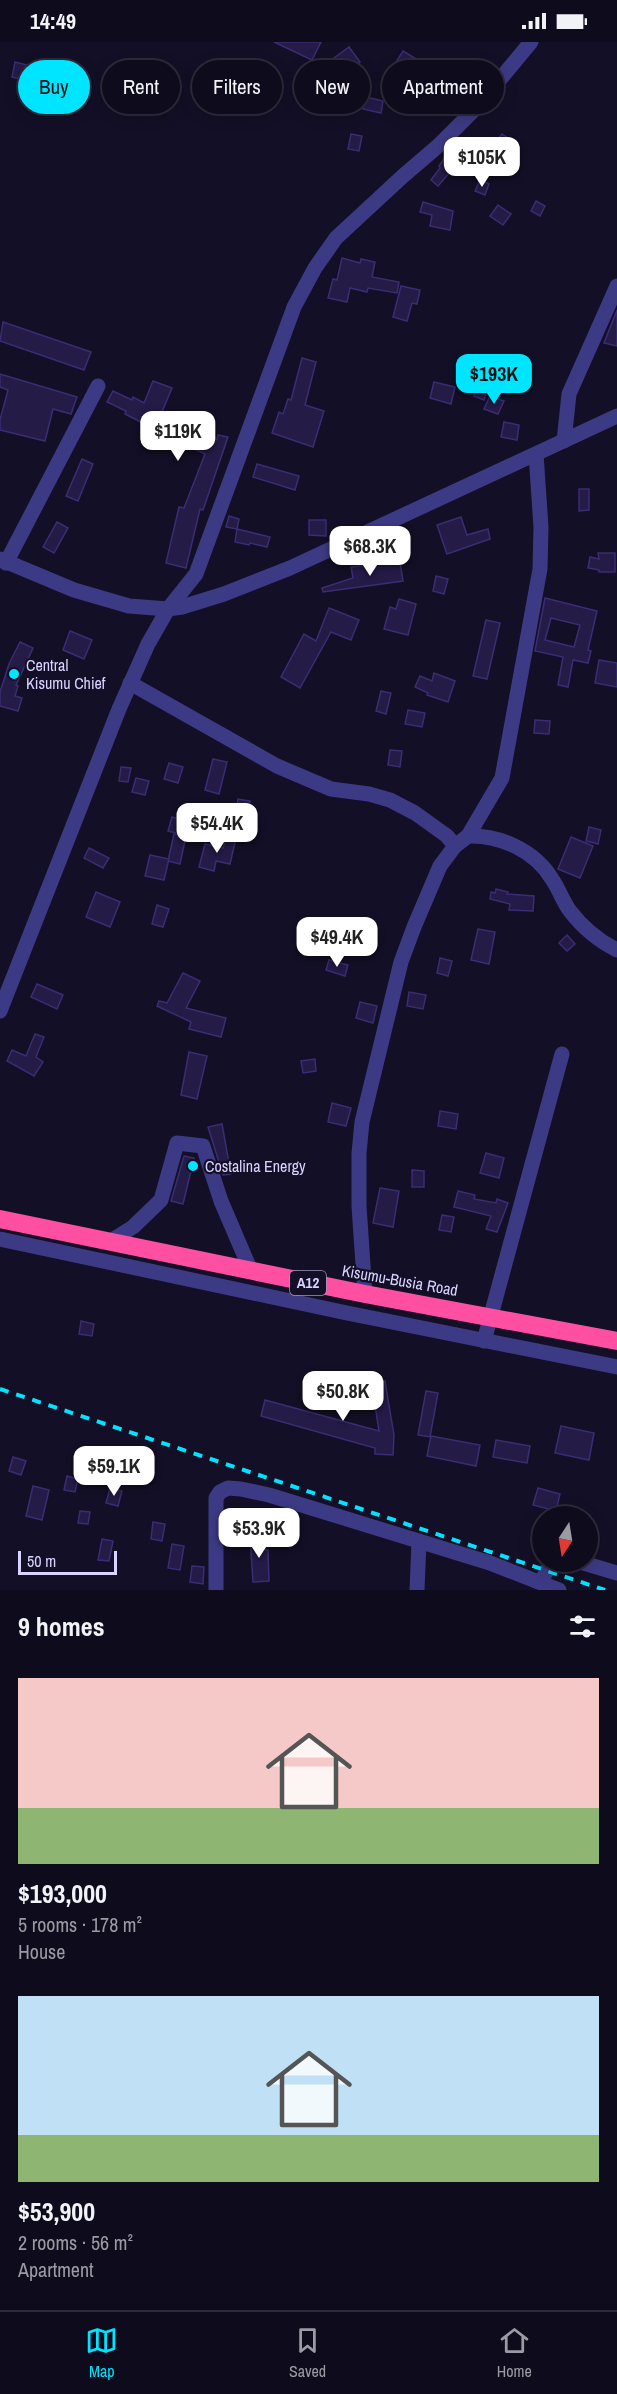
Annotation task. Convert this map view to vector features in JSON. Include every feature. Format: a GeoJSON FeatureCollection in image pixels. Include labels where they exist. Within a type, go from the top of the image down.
{"type":"FeatureCollection","features":[{"type":"Feature","properties":{"kind":"highway","name":"Kisumu-Busia Road"},"geometry":{"type":"LineString","coordinates":[[0,1219],[365,1294],[617,1341]]}},
{"type":"Feature","properties":{"kind":"street"},"geometry":{"type":"LineString","coordinates":[[0,1011],[130,683],[148,644],[168,609],[195,574],[294,307],[315,268],[336,238],[438,146],[478,106],[531,42]]}},
{"type":"Feature","properties":{"kind":"street"},"geometry":{"type":"LineString","coordinates":[[564,441],[569,394],[617,286]]}},
{"type":"Feature","properties":{"kind":"street"},"geometry":{"type":"LineString","coordinates":[[98,386],[3,561],[74,590],[129,606],[168,609],[224,594],[290,568],[617,416]]}},
{"type":"Feature","properties":{"kind":"street"},"geometry":{"type":"LineString","coordinates":[[365,1294],[359,1206],[359,1153],[362,1122],[401,962],[440,866],[455,846],[468,836],[502,778],[540,569],[541,527],[536,454]]}},
{"type":"Feature","properties":{"kind":"street"},"geometry":{"type":"LineString","coordinates":[[130,683],[277,766],[331,789],[369,794],[390,800],[415,813],[447,836],[455,846]]}},
{"type":"Feature","properties":{"kind":"street"},"geometry":{"type":"LineString","coordinates":[[468,836],[490,838],[516,847],[540,862],[570,911],[589,932],[617,950]]}},
{"type":"Feature","properties":{"kind":"street"},"geometry":{"type":"LineString","coordinates":[[484,1341],[562,1054]]}},
{"type":"Feature","properties":{"kind":"street"},"geometry":{"type":"LineString","coordinates":[[109,1242],[133,1227],[161,1200],[177,1143],[203,1146],[221,1201],[251,1271]]}},
{"type":"Feature","properties":{"kind":"street"},"geometry":{"type":"LineString","coordinates":[[0,1239],[617,1367]]}},
{"type":"Feature","properties":{"kind":"street"},"geometry":{"type":"LineString","coordinates":[[216,1590],[216,1498],[220,1492],[228,1488],[241,1488],[269,1495],[490,1563],[552,1587]]}},
{"type":"Feature","properties":{"kind":"street"},"geometry":{"type":"LineString","coordinates":[[417,1590],[419,1542]]}},
{"type":"Feature","properties":{"kind":"street"},"geometry":{"type":"LineString","coordinates":[[598,1564],[617,1566]]}},
{"type":"Feature","properties":{"kind":"street"},"geometry":{"type":"LineString","coordinates":[[598,1567],[617,1573]]}},
{"type":"Feature","properties":{"kind":"street"},"geometry":{"type":"LineString","coordinates":[[548,1572],[552,1587]]}},
{"type":"Feature","properties":{"kind":"building"},"geometry":{"type":"Polygon","coordinates":[[[274,42],[321,42],[312,60],[274,42]]]}},
{"type":"Feature","properties":{"kind":"building"},"geometry":{"type":"Polygon","coordinates":[[[349,47],[359,60],[335,60],[334,58],[349,47]]]}},
{"type":"Feature","properties":{"kind":"building"},"geometry":{"type":"Polygon","coordinates":[[[403,51],[416,59],[415,60],[397,60],[403,51]]]}},
{"type":"Feature","properties":{"kind":"building"},"geometry":{"type":"Polygon","coordinates":[[[15,62],[18,63],[18,79],[12,77],[15,62]]]}},
{"type":"Feature","properties":{"kind":"building"},"geometry":{"type":"Polygon","coordinates":[[[370,98],[382,101],[381,113],[370,111],[370,98]]]}},
{"type":"Feature","properties":{"kind":"building"},"geometry":{"type":"Polygon","coordinates":[[[351,134],[362,136],[359,151],[348,149],[351,134]]]}},
{"type":"Feature","properties":{"kind":"building"},"geometry":{"type":"Polygon","coordinates":[[[502,134],[514,142],[500,160],[501,162],[488,176],[465,155],[438,186],[431,180],[452,146],[459,139],[478,150],[482,145],[489,151],[502,134]]]}},
{"type":"Feature","properties":{"kind":"building"},"geometry":{"type":"Polygon","coordinates":[[[480,180],[489,184],[485,195],[475,191],[480,180]]]}},
{"type":"Feature","properties":{"kind":"building"},"geometry":{"type":"Polygon","coordinates":[[[536,201],[545,206],[540,216],[531,211],[536,201]]]}},
{"type":"Feature","properties":{"kind":"building"},"geometry":{"type":"Polygon","coordinates":[[[423,202],[453,211],[450,230],[430,226],[432,215],[420,212],[423,202]]]}},
{"type":"Feature","properties":{"kind":"building"},"geometry":{"type":"Polygon","coordinates":[[[498,205],[511,214],[503,225],[490,216],[498,205]]]}},
{"type":"Feature","properties":{"kind":"building"},"geometry":{"type":"Polygon","coordinates":[[[342,258],[360,263],[361,259],[375,262],[372,277],[399,282],[397,293],[368,288],[367,292],[350,288],[347,302],[328,298],[333,279],[337,280],[342,258]]]}},
{"type":"Feature","properties":{"kind":"building"},"geometry":{"type":"Polygon","coordinates":[[[401,286],[420,290],[417,304],[412,303],[407,321],[393,317],[401,286]]]}},
{"type":"Feature","properties":{"kind":"building"},"geometry":{"type":"Polygon","coordinates":[[[617,310],[617,346],[604,343],[617,310]]]}},
{"type":"Feature","properties":{"kind":"building"},"geometry":{"type":"Polygon","coordinates":[[[3,322],[91,352],[84,370],[0,341],[3,322]]]}},
{"type":"Feature","properties":{"kind":"building"},"geometry":{"type":"Polygon","coordinates":[[[302,358],[316,362],[305,405],[324,411],[313,447],[272,433],[279,412],[283,414],[288,399],[291,400],[302,358]]]}},
{"type":"Feature","properties":{"kind":"building"},"geometry":{"type":"Polygon","coordinates":[[[0,374],[77,397],[71,414],[53,409],[45,441],[0,430],[0,420],[8,390],[0,387],[0,374]]]}},
{"type":"Feature","properties":{"kind":"building"},"geometry":{"type":"Polygon","coordinates":[[[153,381],[172,388],[162,412],[217,440],[218,435],[228,437],[203,510],[200,509],[186,568],[166,563],[179,507],[184,508],[205,454],[125,414],[126,411],[107,402],[113,391],[144,403],[153,381]]]}},
{"type":"Feature","properties":{"kind":"building"},"geometry":{"type":"Polygon","coordinates":[[[434,382],[455,387],[451,404],[430,398],[434,382]]]}},
{"type":"Feature","properties":{"kind":"building"},"geometry":{"type":"Polygon","coordinates":[[[477,385],[488,388],[484,400],[474,396],[477,385]]]}},
{"type":"Feature","properties":{"kind":"building"},"geometry":{"type":"Polygon","coordinates":[[[490,396],[504,401],[498,414],[484,409],[490,396]]]}},
{"type":"Feature","properties":{"kind":"building"},"geometry":{"type":"Polygon","coordinates":[[[504,422],[519,425],[517,440],[501,437],[504,422]]]}},
{"type":"Feature","properties":{"kind":"building"},"geometry":{"type":"Polygon","coordinates":[[[82,459],[93,464],[78,501],[66,496],[82,459]]]}},
{"type":"Feature","properties":{"kind":"building"},"geometry":{"type":"Polygon","coordinates":[[[257,464],[299,476],[295,490],[253,477],[257,464]]]}},
{"type":"Feature","properties":{"kind":"building"},"geometry":{"type":"Polygon","coordinates":[[[579,489],[589,489],[589,510],[579,511],[579,489]]]}},
{"type":"Feature","properties":{"kind":"building"},"geometry":{"type":"Polygon","coordinates":[[[229,516],[239,519],[237,529],[226,527],[229,516]]]}},
{"type":"Feature","properties":{"kind":"building"},"geometry":{"type":"Polygon","coordinates":[[[461,517],[467,535],[488,529],[490,539],[447,554],[437,525],[461,517]]]}},
{"type":"Feature","properties":{"kind":"building"},"geometry":{"type":"Polygon","coordinates":[[[309,520],[326,520],[326,536],[309,535],[309,520]]]}},
{"type":"Feature","properties":{"kind":"building"},"geometry":{"type":"Polygon","coordinates":[[[57,522],[68,528],[54,553],[43,547],[57,522]]]}},
{"type":"Feature","properties":{"kind":"building"},"geometry":{"type":"Polygon","coordinates":[[[237,529],[270,537],[267,547],[235,542],[237,529]]]}},
{"type":"Feature","properties":{"kind":"building"},"geometry":{"type":"Polygon","coordinates":[[[598,553],[615,553],[615,572],[599,572],[599,570],[588,568],[590,557],[599,559],[598,553]]]}},
{"type":"Feature","properties":{"kind":"building"},"geometry":{"type":"Polygon","coordinates":[[[400,562],[403,581],[323,592],[322,588],[353,578],[351,567],[400,562]]]}},
{"type":"Feature","properties":{"kind":"building"},"geometry":{"type":"Polygon","coordinates":[[[436,576],[448,579],[444,594],[433,591],[436,576]]]}},
{"type":"Feature","properties":{"kind":"building"},"geometry":{"type":"Polygon","coordinates":[[[545,598],[597,611],[588,650],[591,651],[588,663],[573,660],[568,687],[558,685],[563,657],[535,651],[545,598]],[[551,618],[545,640],[574,647],[580,625],[551,618]]]}},
{"type":"Feature","properties":{"kind":"building"},"geometry":{"type":"Polygon","coordinates":[[[399,599],[416,604],[408,635],[384,629],[390,607],[396,609],[399,599]]]}},
{"type":"Feature","properties":{"kind":"building"},"geometry":{"type":"Polygon","coordinates":[[[329,608],[359,620],[351,640],[331,632],[300,688],[281,677],[304,634],[316,641],[329,608]]]}},
{"type":"Feature","properties":{"kind":"building"},"geometry":{"type":"Polygon","coordinates":[[[486,620],[500,623],[487,679],[473,676],[486,620]]]}},
{"type":"Feature","properties":{"kind":"building"},"geometry":{"type":"Polygon","coordinates":[[[70,631],[92,640],[84,659],[63,650],[70,631]]]}},
{"type":"Feature","properties":{"kind":"building"},"geometry":{"type":"Polygon","coordinates":[[[20,642],[33,648],[16,685],[18,686],[15,696],[22,698],[18,711],[0,706],[0,692],[9,664],[20,642]]]}},
{"type":"Feature","properties":{"kind":"building"},"geometry":{"type":"Polygon","coordinates":[[[599,660],[617,663],[617,687],[595,683],[599,660]]]}},
{"type":"Feature","properties":{"kind":"building"},"geometry":{"type":"Polygon","coordinates":[[[434,673],[455,681],[448,702],[427,695],[428,693],[415,687],[420,676],[432,681],[434,673]]]}},
{"type":"Feature","properties":{"kind":"building"},"geometry":{"type":"Polygon","coordinates":[[[381,691],[391,693],[386,714],[376,711],[381,691]]]}},
{"type":"Feature","properties":{"kind":"building"},"geometry":{"type":"Polygon","coordinates":[[[408,710],[425,713],[422,727],[405,724],[408,710]]]}},
{"type":"Feature","properties":{"kind":"building"},"geometry":{"type":"Polygon","coordinates":[[[535,720],[550,721],[549,734],[534,733],[535,720]]]}},
{"type":"Feature","properties":{"kind":"building"},"geometry":{"type":"Polygon","coordinates":[[[390,750],[402,751],[400,767],[388,765],[390,750]]]}},
{"type":"Feature","properties":{"kind":"building"},"geometry":{"type":"Polygon","coordinates":[[[213,759],[227,762],[219,794],[205,790],[213,759]]]}},
{"type":"Feature","properties":{"kind":"building"},"geometry":{"type":"Polygon","coordinates":[[[169,763],[183,767],[178,783],[164,779],[169,763]]]}},
{"type":"Feature","properties":{"kind":"building"},"geometry":{"type":"Polygon","coordinates":[[[121,767],[131,768],[128,782],[119,781],[121,767]]]}},
{"type":"Feature","properties":{"kind":"building"},"geometry":{"type":"Polygon","coordinates":[[[136,778],[149,781],[145,795],[132,792],[136,778]]]}},
{"type":"Feature","properties":{"kind":"building"},"geometry":{"type":"Polygon","coordinates":[[[238,799],[250,801],[247,813],[236,811],[238,799]]]}},
{"type":"Feature","properties":{"kind":"building"},"geometry":{"type":"Polygon","coordinates":[[[172,817],[187,821],[183,835],[168,831],[172,817]]]}},
{"type":"Feature","properties":{"kind":"building"},"geometry":{"type":"Polygon","coordinates":[[[589,827],[601,830],[598,844],[586,841],[589,827]]]}},
{"type":"Feature","properties":{"kind":"building"},"geometry":{"type":"Polygon","coordinates":[[[174,834],[186,836],[180,864],[168,861],[174,834]]]}},
{"type":"Feature","properties":{"kind":"building"},"geometry":{"type":"Polygon","coordinates":[[[227,836],[236,838],[230,864],[216,861],[214,871],[199,867],[205,844],[223,848],[227,836]]]}},
{"type":"Feature","properties":{"kind":"building"},"geometry":{"type":"Polygon","coordinates":[[[571,837],[593,846],[580,878],[558,869],[571,837]]]}},
{"type":"Feature","properties":{"kind":"building"},"geometry":{"type":"Polygon","coordinates":[[[89,848],[109,858],[103,868],[84,858],[89,848]]]}},
{"type":"Feature","properties":{"kind":"building"},"geometry":{"type":"Polygon","coordinates":[[[150,855],[169,859],[164,880],[145,876],[150,855]]]}},
{"type":"Feature","properties":{"kind":"building"},"geometry":{"type":"Polygon","coordinates":[[[496,889],[508,892],[507,894],[534,896],[533,911],[509,910],[510,904],[490,899],[491,892],[495,893],[496,889]]]}},
{"type":"Feature","properties":{"kind":"building"},"geometry":{"type":"Polygon","coordinates":[[[96,892],[120,902],[110,927],[86,917],[96,892]]]}},
{"type":"Feature","properties":{"kind":"building"},"geometry":{"type":"Polygon","coordinates":[[[157,905],[169,909],[163,927],[152,924],[157,905]]]}},
{"type":"Feature","properties":{"kind":"building"},"geometry":{"type":"Polygon","coordinates":[[[478,929],[495,932],[489,964],[471,960],[478,929]]]}},
{"type":"Feature","properties":{"kind":"building"},"geometry":{"type":"Polygon","coordinates":[[[567,935],[575,944],[567,951],[559,943],[567,935]]]}},
{"type":"Feature","properties":{"kind":"building"},"geometry":{"type":"Polygon","coordinates":[[[440,958],[452,961],[448,976],[437,973],[440,958]]]}},
{"type":"Feature","properties":{"kind":"building"},"geometry":{"type":"Polygon","coordinates":[[[329,960],[348,965],[345,976],[326,970],[329,960]]]}},
{"type":"Feature","properties":{"kind":"building"},"geometry":{"type":"Polygon","coordinates":[[[183,973],[200,981],[186,1008],[226,1018],[221,1037],[189,1029],[191,1022],[157,1006],[159,1001],[167,1003],[183,973]]]}},
{"type":"Feature","properties":{"kind":"building"},"geometry":{"type":"Polygon","coordinates":[[[37,984],[63,995],[57,1009],[31,997],[37,984]]]}},
{"type":"Feature","properties":{"kind":"building"},"geometry":{"type":"Polygon","coordinates":[[[409,992],[426,995],[423,1009],[407,1006],[409,992]]]}},
{"type":"Feature","properties":{"kind":"building"},"geometry":{"type":"Polygon","coordinates":[[[360,1002],[377,1006],[373,1023],[356,1018],[360,1002]]]}},
{"type":"Feature","properties":{"kind":"building"},"geometry":{"type":"Polygon","coordinates":[[[35,1034],[44,1037],[36,1057],[43,1062],[34,1076],[7,1061],[12,1050],[26,1056],[35,1034]]]}},
{"type":"Feature","properties":{"kind":"building"},"geometry":{"type":"Polygon","coordinates":[[[189,1052],[207,1056],[197,1099],[181,1095],[189,1052]]]}},
{"type":"Feature","properties":{"kind":"building"},"geometry":{"type":"Polygon","coordinates":[[[315,1059],[316,1071],[303,1073],[301,1061],[315,1059]]]}},
{"type":"Feature","properties":{"kind":"building"},"geometry":{"type":"Polygon","coordinates":[[[332,1103],[351,1108],[346,1126],[328,1122],[332,1103]]]}},
{"type":"Feature","properties":{"kind":"building"},"geometry":{"type":"Polygon","coordinates":[[[440,1111],[458,1114],[456,1129],[438,1126],[440,1111]]]}},
{"type":"Feature","properties":{"kind":"building"},"geometry":{"type":"Polygon","coordinates":[[[222,1124],[231,1174],[223,1175],[208,1127],[222,1124]]]}},
{"type":"Feature","properties":{"kind":"building"},"geometry":{"type":"Polygon","coordinates":[[[486,1153],[504,1158],[499,1178],[480,1173],[486,1153]]]}},
{"type":"Feature","properties":{"kind":"building"},"geometry":{"type":"Polygon","coordinates":[[[184,1156],[194,1158],[183,1204],[171,1201],[184,1156]]]}},
{"type":"Feature","properties":{"kind":"building"},"geometry":{"type":"Polygon","coordinates":[[[412,1170],[424,1171],[424,1187],[412,1187],[412,1170]]]}},
{"type":"Feature","properties":{"kind":"building"},"geometry":{"type":"Polygon","coordinates":[[[380,1188],[399,1191],[393,1227],[373,1223],[380,1188]]]}},
{"type":"Feature","properties":{"kind":"building"},"geometry":{"type":"Polygon","coordinates":[[[458,1191],[475,1195],[474,1199],[496,1203],[497,1199],[508,1203],[497,1232],[486,1229],[491,1216],[454,1207],[458,1191]]]}},
{"type":"Feature","properties":{"kind":"building"},"geometry":{"type":"Polygon","coordinates":[[[442,1215],[454,1217],[451,1232],[439,1230],[442,1215]]]}},
{"type":"Feature","properties":{"kind":"building"},"geometry":{"type":"Polygon","coordinates":[[[81,1321],[94,1324],[92,1336],[79,1334],[81,1321]]]}},
{"type":"Feature","properties":{"kind":"building"},"geometry":{"type":"Polygon","coordinates":[[[385,1381],[394,1435],[393,1455],[375,1454],[375,1448],[261,1416],[265,1400],[379,1431],[369,1382],[385,1381]]]}},
{"type":"Feature","properties":{"kind":"building"},"geometry":{"type":"Polygon","coordinates":[[[426,1391],[438,1393],[430,1437],[418,1435],[426,1391]]]}},
{"type":"Feature","properties":{"kind":"building"},"geometry":{"type":"Polygon","coordinates":[[[561,1426],[594,1433],[589,1460],[555,1453],[561,1426]]]}},
{"type":"Feature","properties":{"kind":"building"},"geometry":{"type":"Polygon","coordinates":[[[431,1436],[480,1445],[476,1466],[427,1456],[431,1436]]]}},
{"type":"Feature","properties":{"kind":"building"},"geometry":{"type":"Polygon","coordinates":[[[496,1440],[530,1446],[527,1463],[493,1457],[496,1440]]]}},
{"type":"Feature","properties":{"kind":"building"},"geometry":{"type":"Polygon","coordinates":[[[13,1457],[26,1461],[21,1475],[9,1471],[13,1457]]]}},
{"type":"Feature","properties":{"kind":"building"},"geometry":{"type":"Polygon","coordinates":[[[67,1476],[78,1479],[75,1492],[64,1490],[67,1476]]]}},
{"type":"Feature","properties":{"kind":"building"},"geometry":{"type":"Polygon","coordinates":[[[33,1486],[49,1490],[42,1520],[26,1516],[33,1486]]]}},
{"type":"Feature","properties":{"kind":"building"},"geometry":{"type":"Polygon","coordinates":[[[110,1488],[122,1491],[118,1506],[106,1503],[110,1488]]]}},
{"type":"Feature","properties":{"kind":"building"},"geometry":{"type":"Polygon","coordinates":[[[538,1488],[560,1494],[557,1506],[533,1505],[538,1488]]]}},
{"type":"Feature","properties":{"kind":"building"},"geometry":{"type":"Polygon","coordinates":[[[80,1511],[90,1512],[88,1524],[78,1523],[80,1511]]]}},
{"type":"Feature","properties":{"kind":"building"},"geometry":{"type":"Polygon","coordinates":[[[153,1522],[165,1524],[162,1541],[151,1539],[153,1522]]]}},
{"type":"Feature","properties":{"kind":"building"},"geometry":{"type":"Polygon","coordinates":[[[263,1535],[266,1550],[268,1550],[269,1581],[253,1582],[250,1537],[263,1535]]]}},
{"type":"Feature","properties":{"kind":"building"},"geometry":{"type":"Polygon","coordinates":[[[102,1539],[113,1541],[109,1561],[98,1560],[102,1539]]]}},
{"type":"Feature","properties":{"kind":"building"},"geometry":{"type":"Polygon","coordinates":[[[172,1544],[184,1546],[180,1570],[168,1568],[172,1544]]]}},
{"type":"Feature","properties":{"kind":"building"},"geometry":{"type":"Polygon","coordinates":[[[192,1566],[204,1567],[203,1584],[190,1582],[192,1566]]]}},
{"type":"Feature","properties":{"kind":"railway"},"geometry":{"type":"LineString","coordinates":[[0,1389],[605,1590]]}},
{"type":"Feature","properties":{"kind":"place","name":"Central Kisumu Chief"},"geometry":{"type":"Point","coordinates":[14,674]}},
{"type":"Feature","properties":{"kind":"place","name":"Costalina Energy"},"geometry":{"type":"Point","coordinates":[193,1166]}}]}
